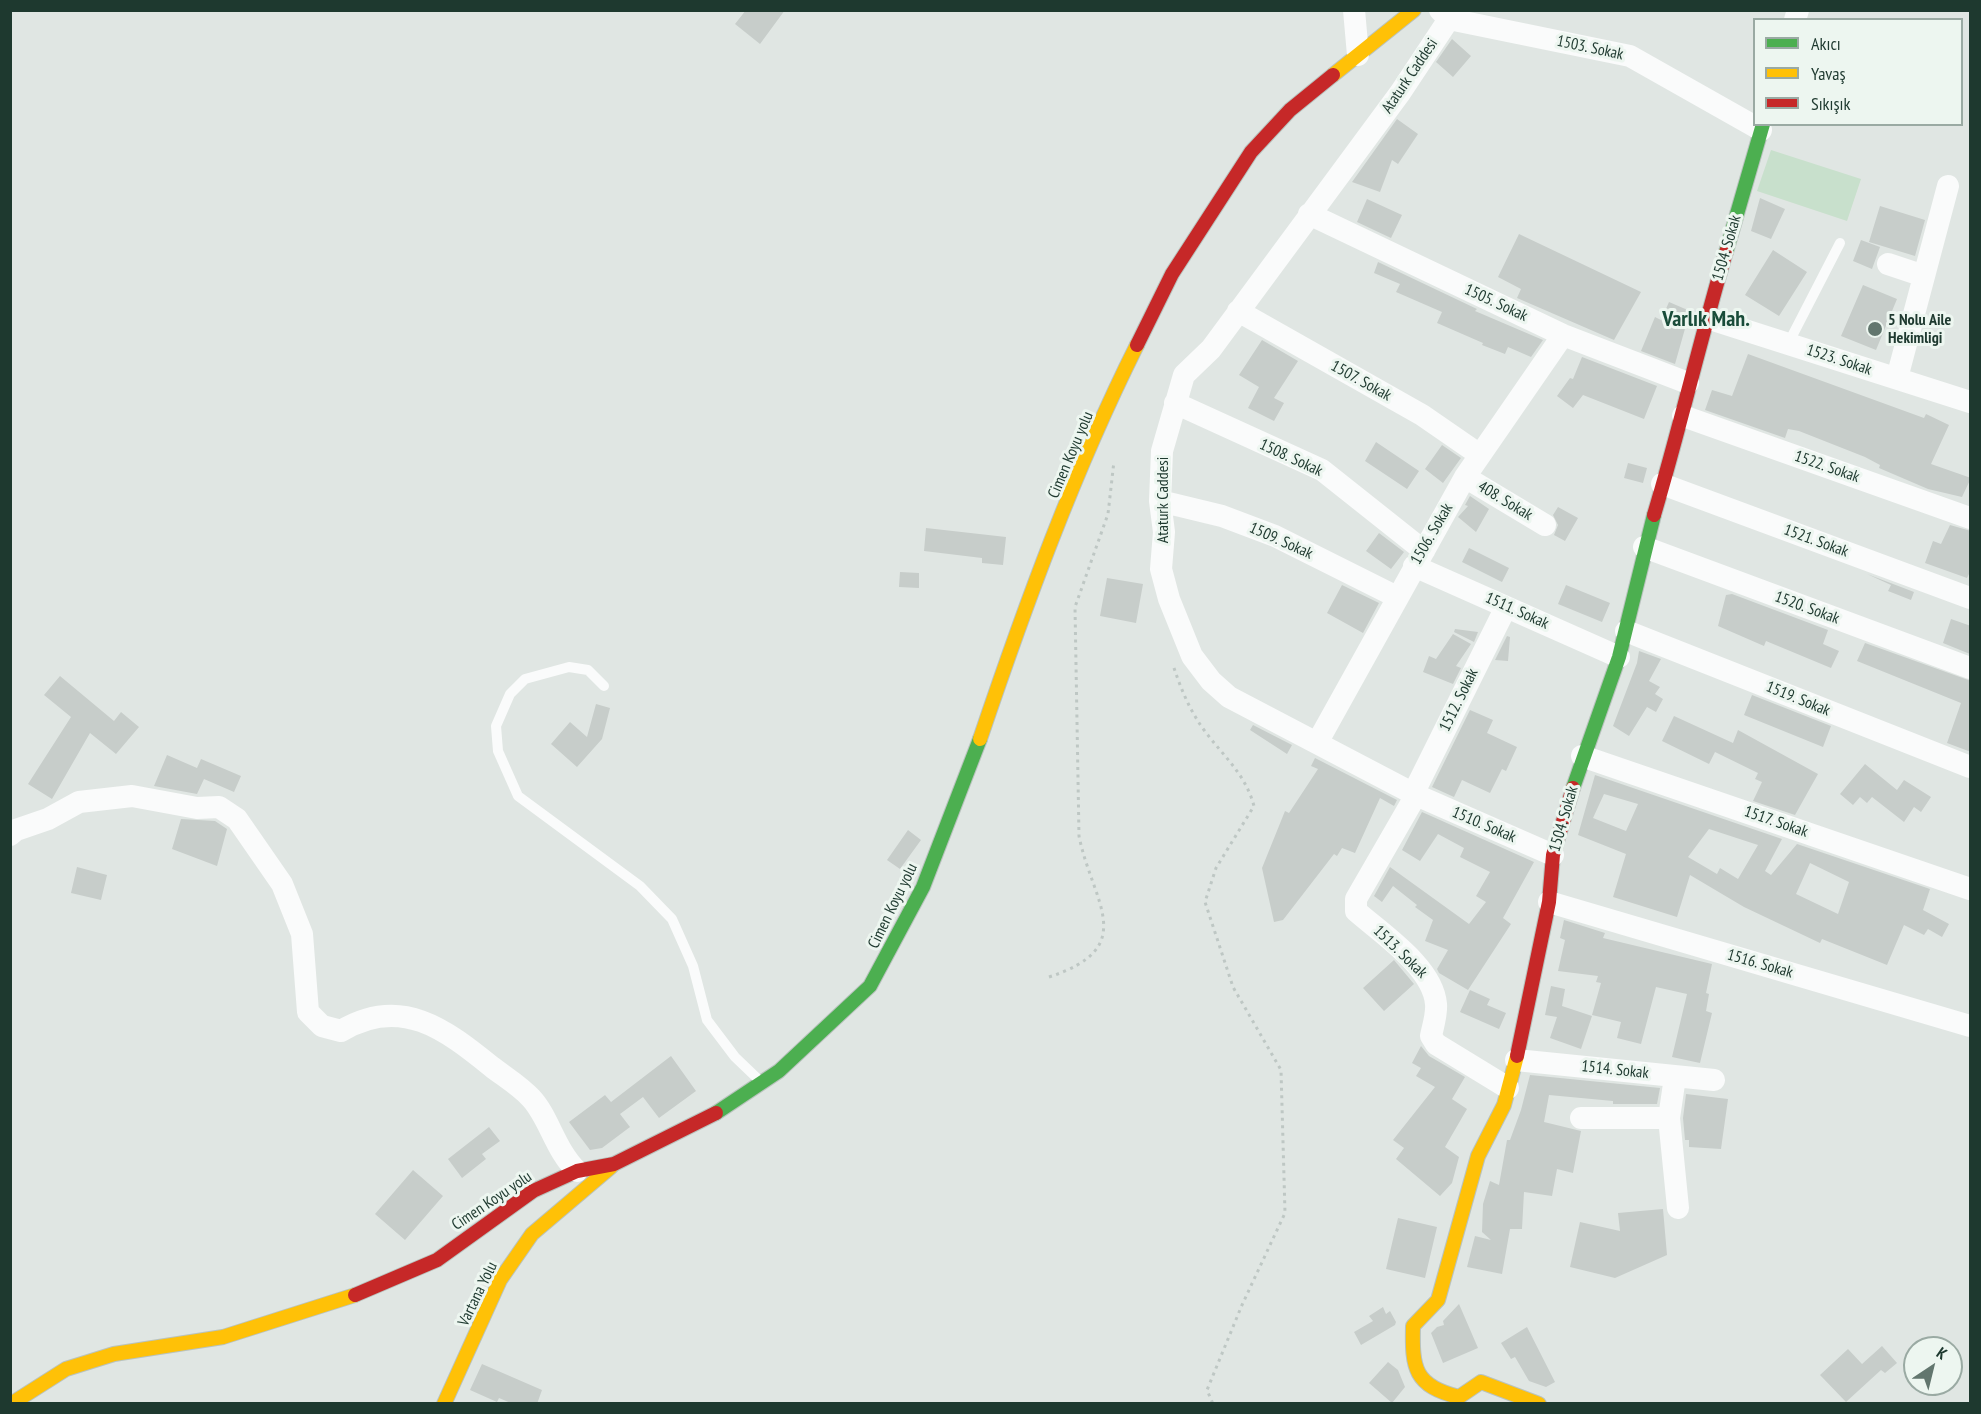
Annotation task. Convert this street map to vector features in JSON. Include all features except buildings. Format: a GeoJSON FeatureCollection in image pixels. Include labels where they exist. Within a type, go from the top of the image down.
{"type":"FeatureCollection","features":[{"type":"Feature","properties":{"kind":"street"},"geometry":{"type":"LineString","coordinates":[[1354,10],[1358,55]]}},
{"type":"Feature","properties":{"kind":"street","name":"Cimen Koyu yolu"},"geometry":{"type":"LineString","coordinates":[[11,1404],[66,1370],[114,1354],[223,1337],[367,1291],[437,1260],[532,1191],[577,1171],[614,1164],[728,1107],[779,1071],[870,986],[903,927],[927,876],[975,754],[1015,636],[1079,476],[1131,357],[1172,274],[1251,152],[1290,110],[1414,10]]}},
{"type":"Feature","properties":{"kind":"street","name":"1503. Sokak"},"geometry":{"type":"LineString","coordinates":[[1445,15],[1630,56],[1753,123]]}},
{"type":"Feature","properties":{"kind":"street","name":"Ataturk Caddesi"},"geometry":{"type":"LineString","coordinates":[[1414,795],[1229,697],[1211,681],[1192,656],[1169,599],[1161,569],[1164,532],[1160,501],[1162,451],[1184,375],[1210,349],[1400,93],[1445,15]]}},
{"type":"Feature","properties":{"kind":"street","name":"1504. Sokak"},"geometry":{"type":"LineString","coordinates":[[1539,1404],[1481,1382],[1459,1397],[1444,1394],[1422,1381],[1413,1366],[1413,1326],[1438,1300],[1478,1156],[1504,1105],[1516,1060],[1549,902],[1553,855],[1582,756],[1619,657],[1644,547],[1683,416],[1688,383],[1762,128]]}},
{"type":"Feature","properties":{"kind":"street"},"geometry":{"type":"LineString","coordinates":[[1897,378],[1948,186]]}},
{"type":"Feature","properties":{"kind":"street","name":"1505. Sokak"},"geometry":{"type":"LineString","coordinates":[[1309,213],[1563,335],[1688,383]]}},
{"type":"Feature","properties":{"kind":"street"},"geometry":{"type":"LineString","coordinates":[[1888,264],[1924,276]]}},
{"type":"Feature","properties":{"kind":"street","name":"1507. Sokak"},"geometry":{"type":"LineString","coordinates":[[1238,311],[1422,414],[1480,455]]}},
{"type":"Feature","properties":{"kind":"street","name":"1523. Sokak"},"geometry":{"type":"LineString","coordinates":[[1707,318],[1971,402]]}},
{"type":"Feature","properties":{"kind":"street","name":"1506. Sokak"},"geometry":{"type":"LineString","coordinates":[[1317,743],[1465,477],[1563,335]]}},
{"type":"Feature","properties":{"kind":"street","name":"1508. Sokak"},"geometry":{"type":"LineString","coordinates":[[1175,403],[1322,471],[1419,558]]}},
{"type":"Feature","properties":{"kind":"street","name":"1522. Sokak"},"geometry":{"type":"LineString","coordinates":[[1683,416],[1971,518]]}},
{"type":"Feature","properties":{"kind":"street","name":"408. Sokak"},"geometry":{"type":"LineString","coordinates":[[1465,477],[1545,525]]}},
{"type":"Feature","properties":{"kind":"street","name":"1521. Sokak"},"geometry":{"type":"LineString","coordinates":[[1662,484],[1971,598]]}},
{"type":"Feature","properties":{"kind":"street","name":"1509. Sokak"},"geometry":{"type":"LineString","coordinates":[[1160,501],[1222,516],[1275,536],[1397,597]]}},
{"type":"Feature","properties":{"kind":"street","name":"1520. Sokak"},"geometry":{"type":"LineString","coordinates":[[1644,547],[1971,668]]}},
{"type":"Feature","properties":{"kind":"street","name":"1511. Sokak"},"geometry":{"type":"LineString","coordinates":[[1419,558],[1506,607],[1619,657]]}},
{"type":"Feature","properties":{"kind":"street","name":"1512. Sokak"},"geometry":{"type":"LineString","coordinates":[[1414,795],[1506,607]]}},
{"type":"Feature","properties":{"kind":"street","name":"1519. Sokak"},"geometry":{"type":"LineString","coordinates":[[1626,631],[1971,767]]}},
{"type":"Feature","properties":{"kind":"street","name":"1517. Sokak"},"geometry":{"type":"LineString","coordinates":[[1582,756],[1971,889]]}},
{"type":"Feature","properties":{"kind":"street","name":"1510. Sokak"},"geometry":{"type":"LineString","coordinates":[[1414,795],[1553,855]]}},
{"type":"Feature","properties":{"kind":"street","name":"1513. Sokak"},"geometry":{"type":"LineString","coordinates":[[1414,795],[1356,899],[1356,911],[1413,961],[1430,980],[1437,1005],[1431,1036],[1436,1044],[1508,1088]]}},
{"type":"Feature","properties":{"kind":"street"},"geometry":{"type":"LineString","coordinates":[[10,835],[16,830],[48,819],[79,802],[132,796],[197,808],[219,807],[237,819],[282,884],[302,934],[308,1012],[322,1026],[341,1031],[362,1019],[397,1015],[442,1029],[532,1099],[554,1140],[577,1171]]}},
{"type":"Feature","properties":{"kind":"street","name":"1516. Sokak"},"geometry":{"type":"LineString","coordinates":[[1549,902],[1971,1026]]}},
{"type":"Feature","properties":{"kind":"street","name":"1514. Sokak"},"geometry":{"type":"LineString","coordinates":[[1516,1060],[1714,1080]]}},
{"type":"Feature","properties":{"kind":"street"},"geometry":{"type":"LineString","coordinates":[[1674,1077],[1669,1118],[1678,1208]]}},
{"type":"Feature","properties":{"kind":"street"},"geometry":{"type":"LineString","coordinates":[[1581,1118],[1669,1118]]}},
{"type":"Feature","properties":{"kind":"street","name":"Vartana Yolu"},"geometry":{"type":"LineString","coordinates":[[444,1404],[500,1280],[532,1234],[614,1164]]}},
{"type":"Feature","properties":{"kind":"lane"},"geometry":{"type":"LineString","coordinates":[[1788,344],[1840,243]]}},
{"type":"Feature","properties":{"kind":"lane"},"geometry":{"type":"LineString","coordinates":[[604,686],[588,669],[569,667],[525,679],[510,694],[496,726],[498,751],[518,796],[640,886],[672,919],[693,966],[707,1020],[735,1058],[762,1083]]}},
{"type":"Feature","properties":{"kind":"path"},"geometry":{"type":"LineString","coordinates":[[1049,977],[1088,960],[1099,949],[1103,936],[1105,920],[1083,858],[1079,836],[1077,672],[1074,641],[1075,607],[1108,514],[1114,458]]}},
{"type":"Feature","properties":{"kind":"path"},"geometry":{"type":"LineString","coordinates":[[1172,661],[1182,692],[1204,730],[1233,763],[1250,790],[1254,806],[1216,868],[1205,902],[1233,987],[1281,1070],[1285,1213],[1242,1305],[1207,1390],[1213,1404]]}},
{"type":"Feature","properties":{"kind":"green space"},"geometry":{"type":"Polygon","coordinates":[[[1771,150],[1861,179],[1847,221],[1757,191],[1771,150]]]}},
{"type":"Feature","properties":{"kind":"traffic: fast"},"geometry":{"type":"LineString","coordinates":[[1726,252],[1762,126]]}},
{"type":"Feature","properties":{"kind":"traffic: fast"},"geometry":{"type":"LineString","coordinates":[[1573,788],[1619,657],[1654,515]]}},
{"type":"Feature","properties":{"kind":"traffic: fast"},"geometry":{"type":"LineString","coordinates":[[716,1113],[779,1071],[870,986],[923,887],[980,739]]}},
{"type":"Feature","properties":{"kind":"traffic: slow"},"geometry":{"type":"LineString","coordinates":[[1333,75],[1414,10]]}},
{"type":"Feature","properties":{"kind":"traffic: slow"},"geometry":{"type":"LineString","coordinates":[[980,739],[1052,539],[1092,441],[1137,345]]}},
{"type":"Feature","properties":{"kind":"traffic: slow"},"geometry":{"type":"LineString","coordinates":[[1517,1056],[1504,1105],[1478,1156],[1438,1300],[1413,1326],[1413,1353],[1415,1364],[1424,1381],[1444,1393],[1459,1397],[1481,1382],[1539,1404]]}},
{"type":"Feature","properties":{"kind":"traffic: slow"},"geometry":{"type":"LineString","coordinates":[[444,1404],[500,1280],[532,1234],[611,1167]]}},
{"type":"Feature","properties":{"kind":"traffic: slow"},"geometry":{"type":"LineString","coordinates":[[11,1404],[66,1369],[114,1354],[223,1337],[355,1295]]}},
{"type":"Feature","properties":{"kind":"traffic: jam"},"geometry":{"type":"LineString","coordinates":[[1137,345],[1172,274],[1251,152],[1290,110],[1333,75]]}},
{"type":"Feature","properties":{"kind":"traffic: jam"},"geometry":{"type":"LineString","coordinates":[[1654,515],[1726,252]]}},
{"type":"Feature","properties":{"kind":"traffic: jam"},"geometry":{"type":"LineString","coordinates":[[1517,1056],[1549,902],[1553,855],[1573,788]]}},
{"type":"Feature","properties":{"kind":"traffic: jam"},"geometry":{"type":"LineString","coordinates":[[355,1295],[437,1260],[533,1191],[577,1171],[614,1164],[716,1113]]}},
{"type":"Feature","properties":{"kind":"place","name":"5 Nolu Aile Hekimligi"},"geometry":{"type":"Point","coordinates":[1875,329]}},
{"type":"Feature","properties":{"kind":"district","name":"Varlık Mah."},"geometry":{"type":"Point","coordinates":[1706,320]}}]}
